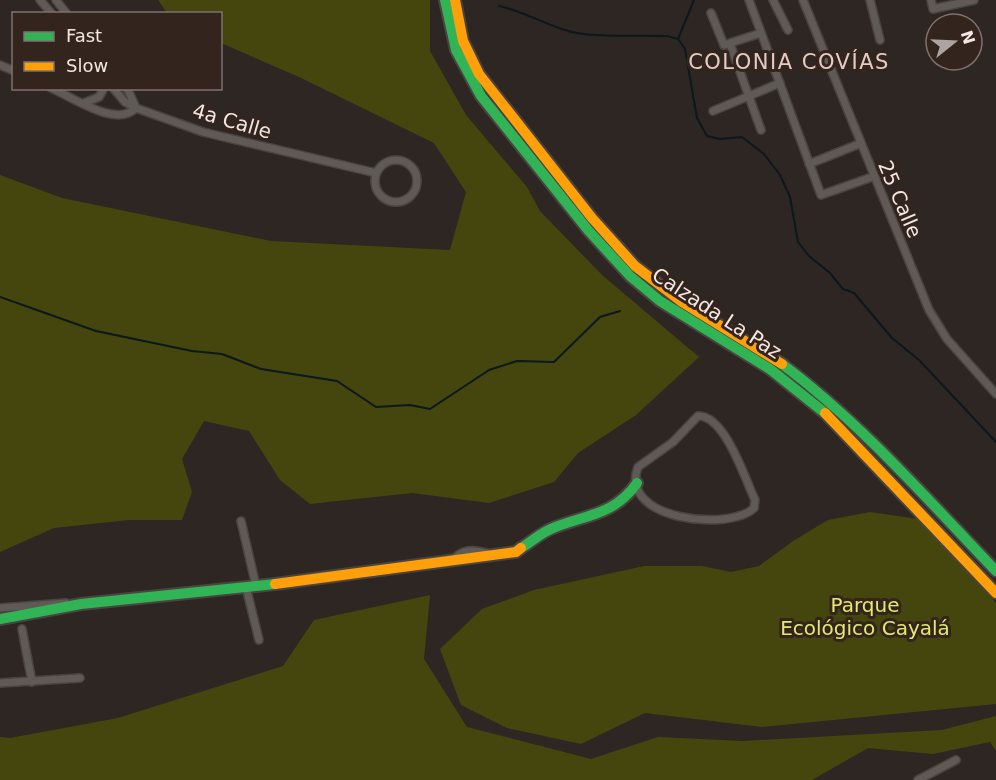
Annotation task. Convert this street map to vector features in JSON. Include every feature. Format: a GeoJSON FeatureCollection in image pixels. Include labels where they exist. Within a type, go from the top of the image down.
{"type":"FeatureCollection","features":[{"type":"Feature","properties":{"kind":"main road","name":"Calzada La Paz"},"geometry":{"type":"LineString","coordinates":[[445,0],[456,50],[481,96],[588,230],[630,276],[660,301],[770,369],[824,412],[996,593]]}},
{"type":"Feature","properties":{"kind":"main road","name":"Calzada La Paz"},"geometry":{"type":"LineString","coordinates":[[455,0],[463,42],[479,74],[592,218],[635,266],[682,302],[777,360],[821,393],[867,435],[996,571]]}},
{"type":"Feature","properties":{"kind":"main road"},"geometry":{"type":"LineString","coordinates":[[0,619],[81,604],[251,586],[516,552],[551,528],[595,516],[628,495],[637,483]]}},
{"type":"Feature","properties":{"kind":"main road"},"geometry":{"type":"LineString","coordinates":[[980,576],[996,585]]}},
{"type":"Feature","properties":{"kind":"street"},"geometry":{"type":"LineString","coordinates":[[40,0],[50,12]]}},
{"type":"Feature","properties":{"kind":"street"},"geometry":{"type":"LineString","coordinates":[[56,0],[65,12]]}},
{"type":"Feature","properties":{"kind":"street"},"geometry":{"type":"LineString","coordinates":[[749,0],[821,195],[872,177]]}},
{"type":"Feature","properties":{"kind":"street"},"geometry":{"type":"LineString","coordinates":[[774,0],[788,30]]}},
{"type":"Feature","properties":{"kind":"street","name":"25 Calle"},"geometry":{"type":"LineString","coordinates":[[803,0],[872,177],[936,323],[947,339],[996,394]]}},
{"type":"Feature","properties":{"kind":"street"},"geometry":{"type":"LineString","coordinates":[[870,0],[880,40]]}},
{"type":"Feature","properties":{"kind":"street"},"geometry":{"type":"LineString","coordinates":[[931,0],[933,9],[974,0]]}},
{"type":"Feature","properties":{"kind":"street"},"geometry":{"type":"LineString","coordinates":[[711,13],[723,43],[730,44],[761,33]]}},
{"type":"Feature","properties":{"kind":"street"},"geometry":{"type":"LineString","coordinates":[[730,44],[761,130]]}},
{"type":"Feature","properties":{"kind":"street"},"geometry":{"type":"LineString","coordinates":[[713,111],[780,83]]}},
{"type":"Feature","properties":{"kind":"street"},"geometry":{"type":"LineString","coordinates":[[55,90],[116,116],[123,116],[136,108]]}},
{"type":"Feature","properties":{"kind":"street"},"geometry":{"type":"LineString","coordinates":[[84,103],[99,97],[103,90]]}},
{"type":"Feature","properties":{"kind":"street"},"geometry":{"type":"LineString","coordinates":[[115,90],[125,102],[136,108]]}},
{"type":"Feature","properties":{"kind":"street"},"geometry":{"type":"LineString","coordinates":[[128,90],[136,108]]}},
{"type":"Feature","properties":{"kind":"street","name":"4a Calle"},"geometry":{"type":"LineString","coordinates":[[136,108],[203,132],[376,173]]}},
{"type":"Feature","properties":{"kind":"street"},"geometry":{"type":"LineString","coordinates":[[809,164],[860,144]]}},
{"type":"Feature","properties":{"kind":"street"},"geometry":{"type":"LineString","coordinates":[[399,160],[406,163],[415,173],[414,193],[403,202],[389,202],[378,193],[376,173],[386,163],[399,160]]}},
{"type":"Feature","properties":{"kind":"street"},"geometry":{"type":"LineString","coordinates":[[705,416],[718,425],[724,434],[755,505],[746,514],[706,519],[660,513],[645,500],[637,483],[635,474],[638,467],[673,442],[693,418],[705,416]]}},
{"type":"Feature","properties":{"kind":"street"},"geometry":{"type":"LineString","coordinates":[[628,495],[645,500]]}},
{"type":"Feature","properties":{"kind":"street"},"geometry":{"type":"LineString","coordinates":[[241,521],[259,640]]}},
{"type":"Feature","properties":{"kind":"street"},"geometry":{"type":"LineString","coordinates":[[0,608],[54,603],[81,604]]}},
{"type":"Feature","properties":{"kind":"street"},"geometry":{"type":"LineString","coordinates":[[22,629],[32,682]]}},
{"type":"Feature","properties":{"kind":"street"},"geometry":{"type":"LineString","coordinates":[[0,683],[80,678]]}},
{"type":"Feature","properties":{"kind":"street"},"geometry":{"type":"LineString","coordinates":[[918,780],[956,760]]}},
{"type":"Feature","properties":{"kind":"green space"},"geometry":{"type":"Polygon","coordinates":[[[158,0],[430,0],[430,51],[466,115],[527,187],[540,211],[602,275],[699,357],[636,415],[578,453],[554,482],[489,503],[412,493],[310,504],[280,480],[249,431],[204,421],[182,459],[192,492],[182,520],[129,520],[54,528],[0,552],[0,175],[62,198],[271,241],[450,250],[466,192],[434,143],[299,77],[222,43],[222,12],[166,12],[158,0]]]}},
{"type":"Feature","properties":{"kind":"green space","name":"Parque Ecológico Cayalá"},"geometry":{"type":"Polygon","coordinates":[[[870,512],[918,519],[996,603],[996,704],[762,727],[645,713],[581,744],[507,728],[461,705],[440,649],[482,609],[534,590],[644,566],[702,566],[731,572],[759,566],[793,541],[828,520],[870,512]]]}},
{"type":"Feature","properties":{"kind":"green space"},"geometry":{"type":"Polygon","coordinates":[[[430,595],[424,659],[467,727],[591,759],[658,737],[743,741],[942,730],[996,716],[996,751],[990,742],[933,754],[868,748],[812,780],[0,780],[0,737],[10,738],[118,718],[283,666],[314,620],[430,595]]]}},
{"type":"Feature","properties":{"kind":"waterway"},"geometry":{"type":"LineString","coordinates":[[678,39],[694,0]]}},
{"type":"Feature","properties":{"kind":"waterway"},"geometry":{"type":"LineString","coordinates":[[499,6],[572,32],[667,36],[678,39],[685,49],[697,118],[707,136],[720,139],[742,137],[764,154],[780,175],[790,197],[798,242],[809,256],[830,273],[843,289],[854,293],[892,338],[919,360],[996,442]]}},
{"type":"Feature","properties":{"kind":"waterway"},"geometry":{"type":"LineString","coordinates":[[0,297],[96,331],[192,351],[222,354],[261,369],[337,381],[376,407],[410,405],[430,409],[489,370],[517,361],[554,362],[600,317],[620,311]]}},
{"type":"Feature","properties":{"kind":"traffic: fast"},"geometry":{"type":"LineString","coordinates":[[445,0],[456,50],[481,96],[588,230],[630,276],[660,301],[770,369],[825,413]]}},
{"type":"Feature","properties":{"kind":"traffic: fast"},"geometry":{"type":"LineString","coordinates":[[782,364],[867,437],[996,571]]}},
{"type":"Feature","properties":{"kind":"traffic: fast"},"geometry":{"type":"LineString","coordinates":[[521,548],[549,530],[609,508],[628,494],[637,483]]}},
{"type":"Feature","properties":{"kind":"traffic: fast"},"geometry":{"type":"LineString","coordinates":[[0,619],[81,604],[275,584]]}},
{"type":"Feature","properties":{"kind":"traffic: slow"},"geometry":{"type":"LineString","coordinates":[[455,0],[463,41],[479,74],[592,218],[635,266],[682,302],[782,364]]}},
{"type":"Feature","properties":{"kind":"traffic: slow"},"geometry":{"type":"LineString","coordinates":[[825,413],[996,593]]}},
{"type":"Feature","properties":{"kind":"traffic: slow"},"geometry":{"type":"LineString","coordinates":[[275,584],[516,552],[521,548]]}},
{"type":"Feature","properties":{"kind":"district","name":"COLONIA COVÍAS"},"geometry":{"type":"Point","coordinates":[789,62]}}]}
